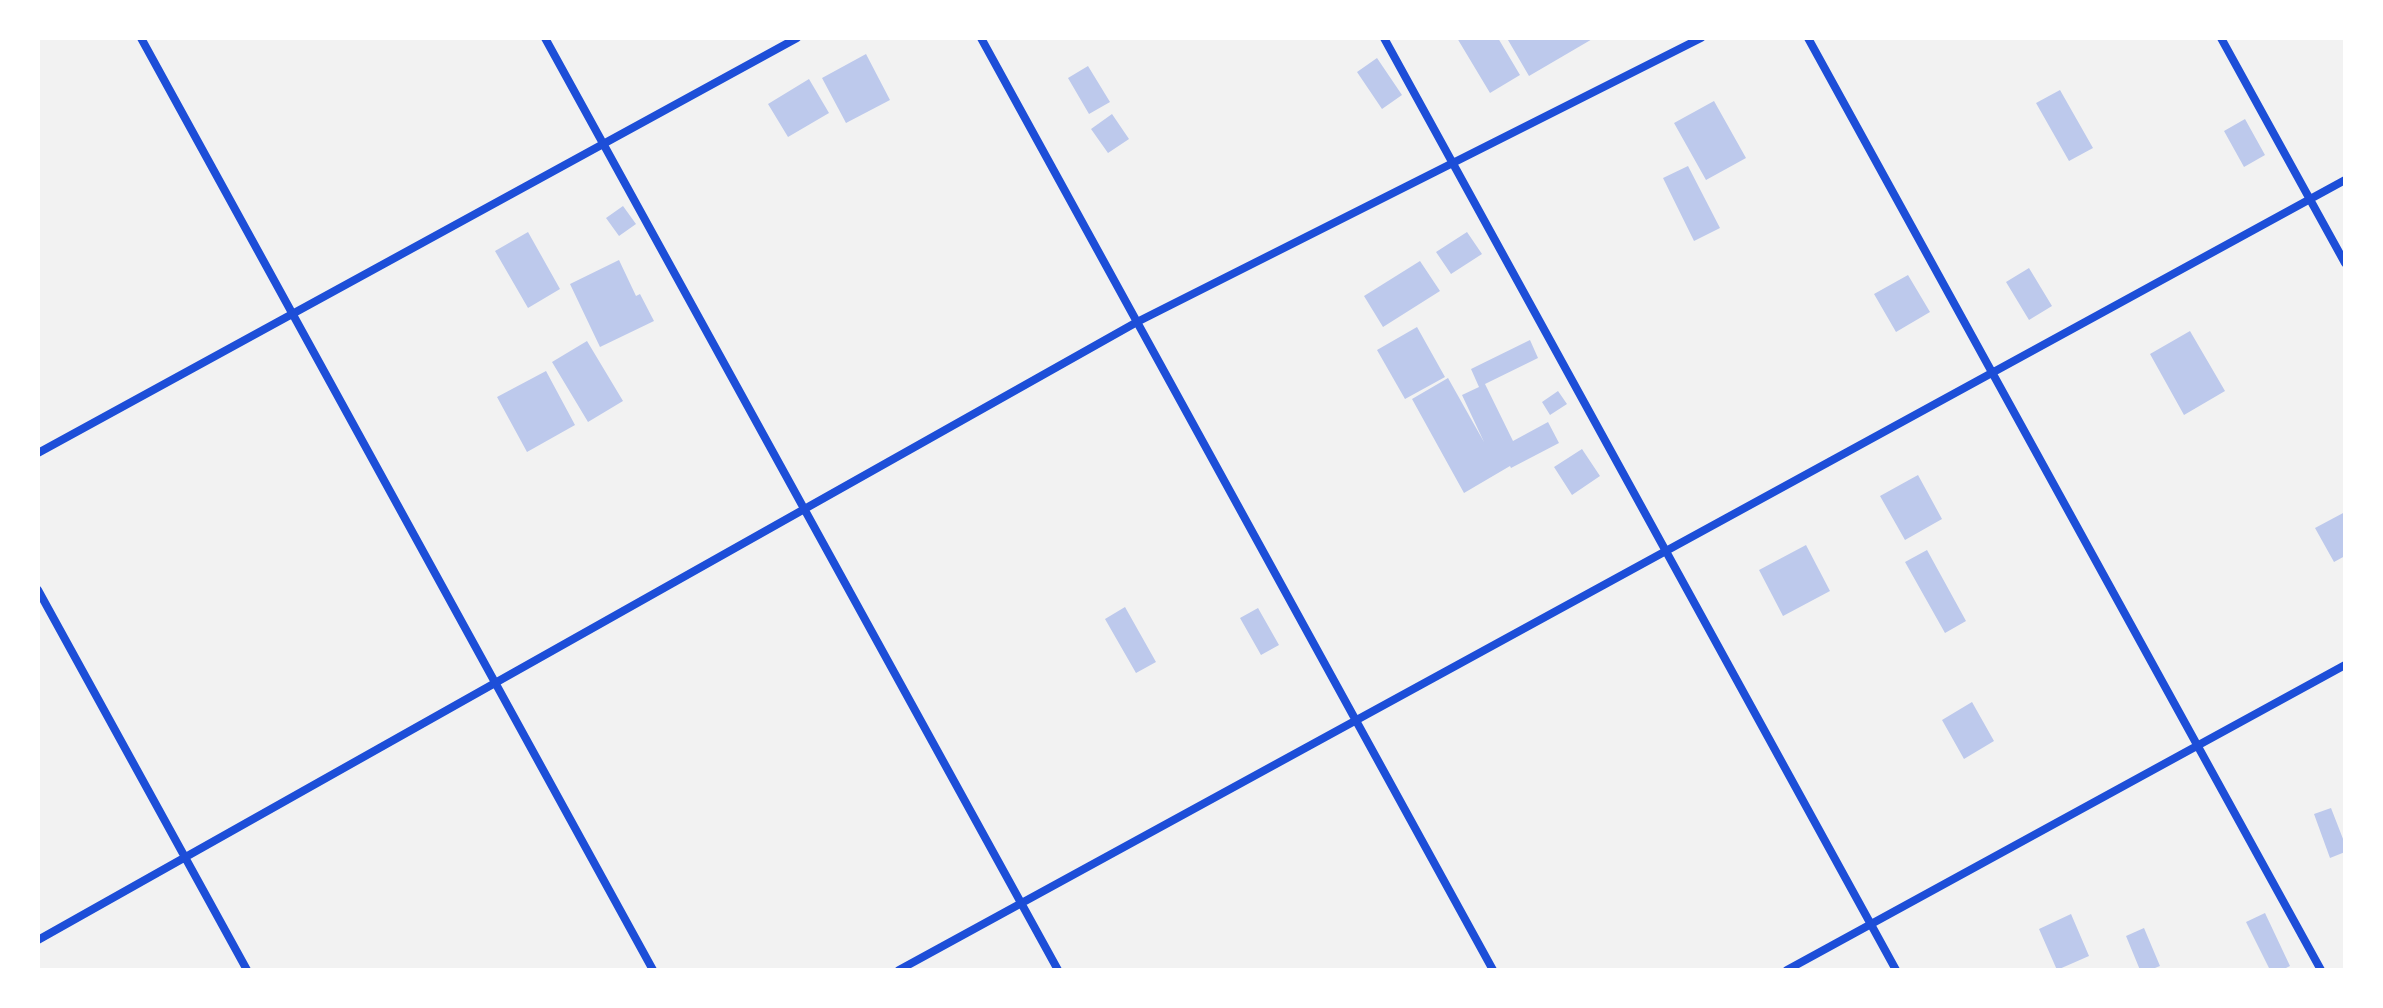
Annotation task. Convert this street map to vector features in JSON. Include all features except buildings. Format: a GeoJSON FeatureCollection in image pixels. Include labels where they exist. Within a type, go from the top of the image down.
{"type":"FeatureCollection","features":[{"type":"Feature","properties":{"kind":"street"},"geometry":{"type":"LineString","coordinates":[[141,38],[653,970]]}},
{"type":"Feature","properties":{"kind":"street"},"geometry":{"type":"LineString","coordinates":[[545,38],[1058,970]]}},
{"type":"Feature","properties":{"kind":"street"},"geometry":{"type":"LineString","coordinates":[[38,453],[797,38]]}},
{"type":"Feature","properties":{"kind":"street"},"geometry":{"type":"LineString","coordinates":[[981,38],[1493,970]]}},
{"type":"Feature","properties":{"kind":"street"},"geometry":{"type":"LineString","coordinates":[[1384,38],[1896,970]]}},
{"type":"Feature","properties":{"kind":"street"},"geometry":{"type":"LineString","coordinates":[[38,940],[1137,322],[1701,38]]}},
{"type":"Feature","properties":{"kind":"street"},"geometry":{"type":"LineString","coordinates":[[1808,38],[2321,970]]}},
{"type":"Feature","properties":{"kind":"street"},"geometry":{"type":"LineString","coordinates":[[2221,38],[2345,263]]}},
{"type":"Feature","properties":{"kind":"street"},"geometry":{"type":"LineString","coordinates":[[899,970],[2345,180]]}},
{"type":"Feature","properties":{"kind":"street"},"geometry":{"type":"LineString","coordinates":[[38,590],[247,970]]}},
{"type":"Feature","properties":{"kind":"street"},"geometry":{"type":"LineString","coordinates":[[1787,970],[2345,665]]}}]}
